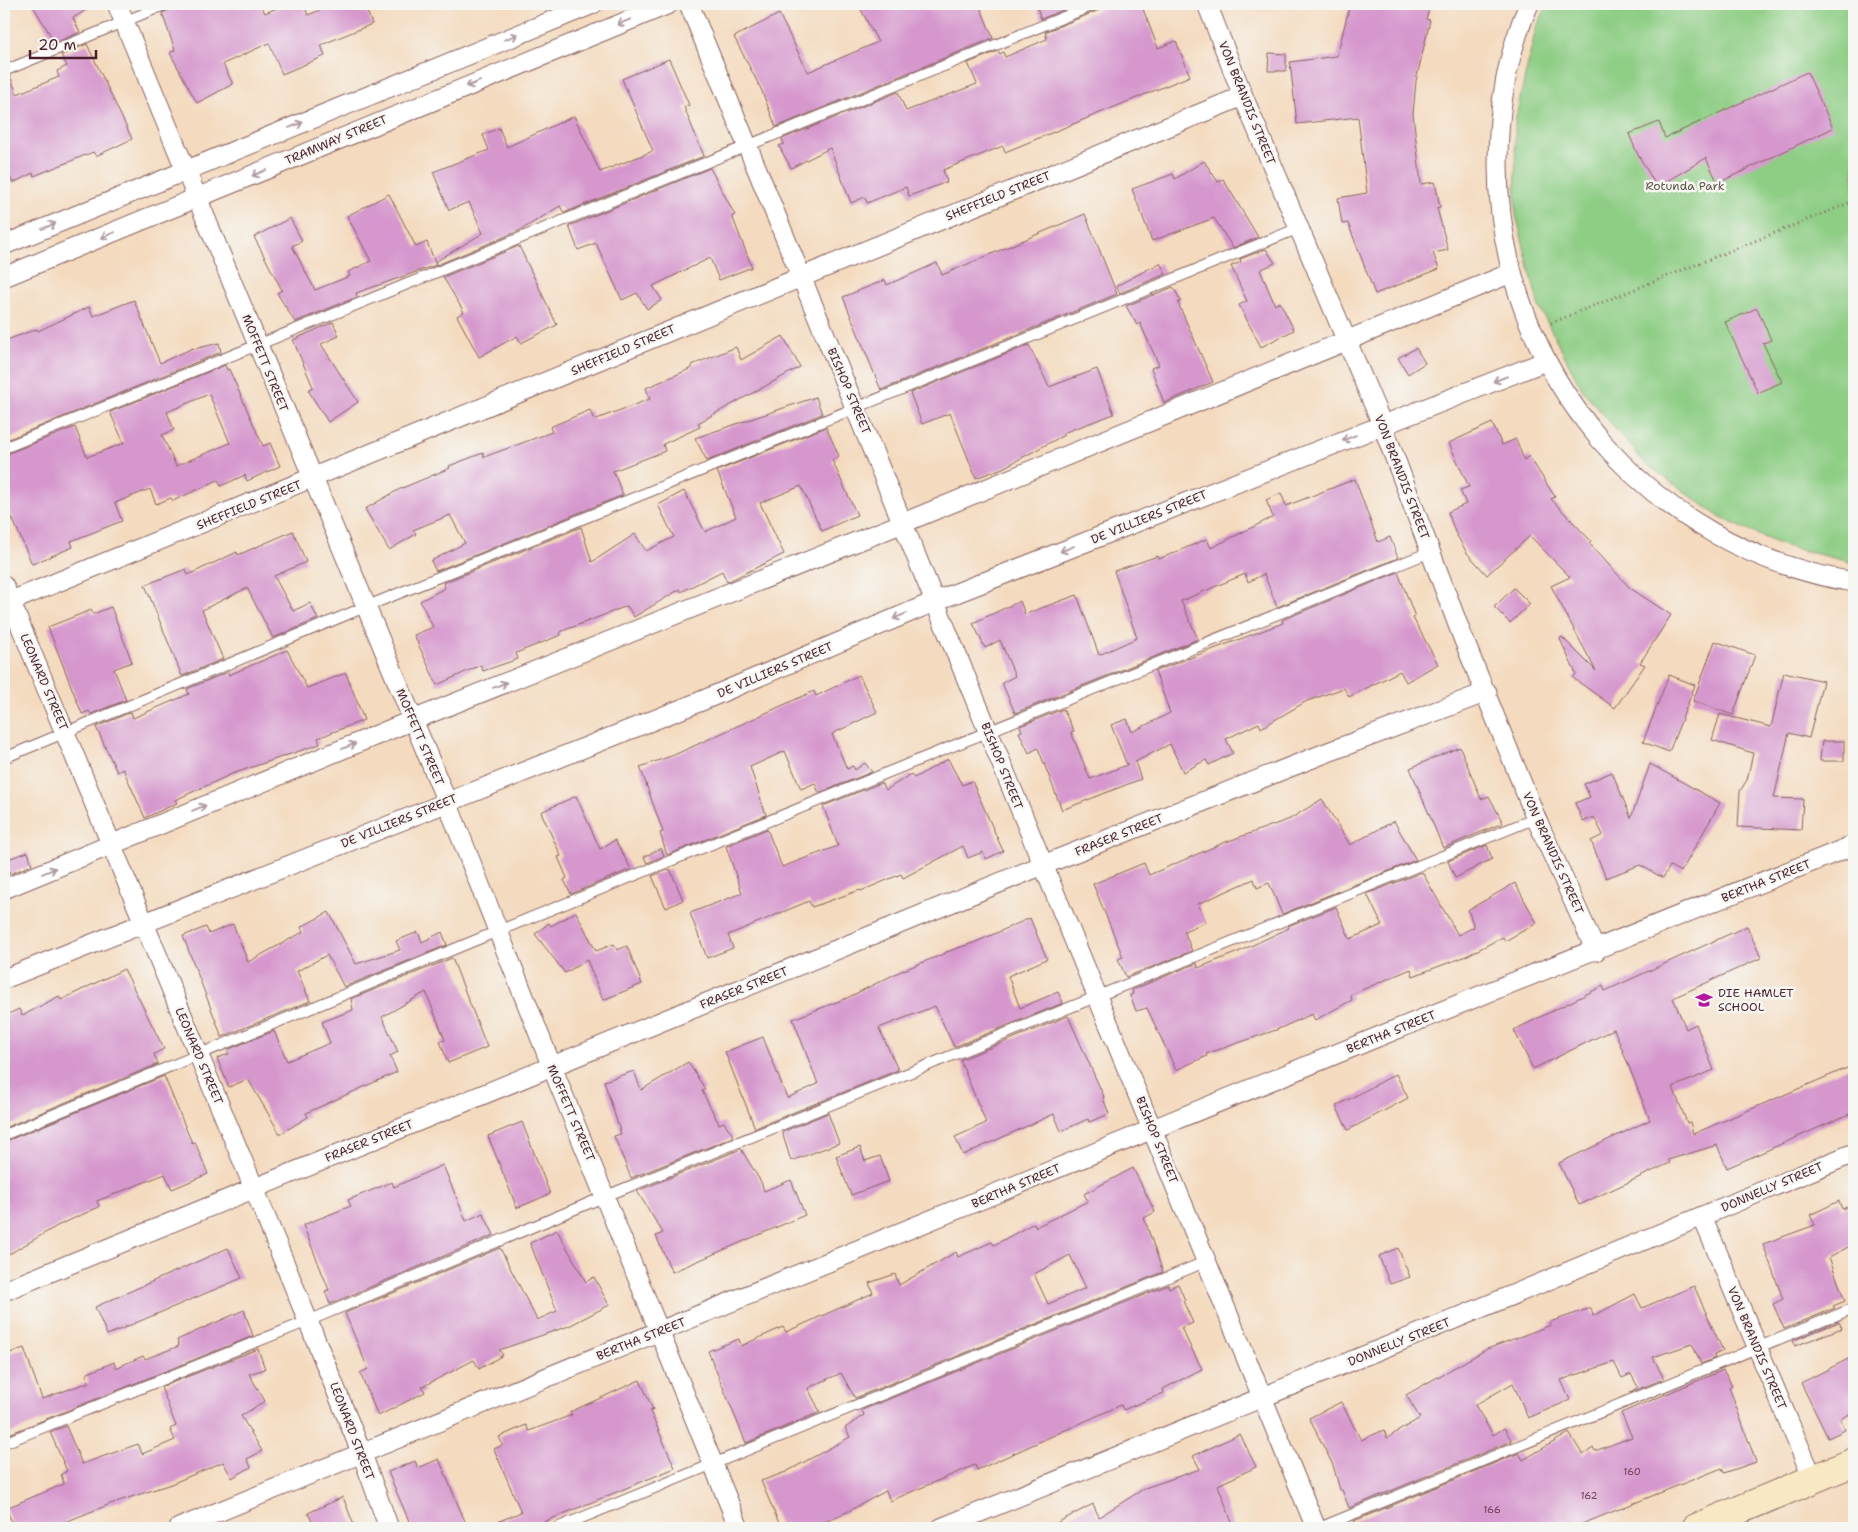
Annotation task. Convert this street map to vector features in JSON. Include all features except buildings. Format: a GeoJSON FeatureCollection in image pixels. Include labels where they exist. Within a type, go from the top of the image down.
{"type":"FeatureCollection","features":[{"type":"Feature","properties":{"kind":"main road"},"geometry":{"type":"LineString","coordinates":[[1696,1528],[1854,1462]]}},
{"type":"Feature","properties":{"kind":"street","name":"MOFFETT STREET"},"geometry":{"type":"LineString","coordinates":[[117,4],[184,170],[447,802],[552,1067],[740,1528]]}},
{"type":"Feature","properties":{"kind":"street"},"geometry":{"type":"LineString","coordinates":[[4,245],[593,4]]}},
{"type":"Feature","properties":{"kind":"street","name":"TRAMWAY STREET"},"geometry":{"type":"LineString","coordinates":[[4,277],[669,4]]}},
{"type":"Feature","properties":{"kind":"street","name":"BISHOP STREET"},"geometry":{"type":"LineString","coordinates":[[689,4],[1153,1129],[1205,1262],[1317,1528]]}},
{"type":"Feature","properties":{"kind":"street","name":"VON BRANDIS STREET"},"geometry":{"type":"LineString","coordinates":[[1207,4],[1243,96],[1382,424],[1463,638],[1487,692],[1536,818],[1596,951]]}},
{"type":"Feature","properties":{"kind":"street"},"geometry":{"type":"LineString","coordinates":[[1529,4],[1511,57],[1502,100],[1498,143],[1498,196],[1502,230],[1511,273],[1532,330],[1546,361],[1573,406],[1606,448],[1643,485],[1686,517],[1731,543],[1779,564],[1830,578],[1854,582]]}},
{"type":"Feature","properties":{"kind":"street"},"geometry":{"type":"LineString","coordinates":[[432,69],[442,96]]}},
{"type":"Feature","properties":{"kind":"street","name":"SHEFFIELD STREET"},"geometry":{"type":"LineString","coordinates":[[6,597],[312,479],[800,276],[1243,96]]}},
{"type":"Feature","properties":{"kind":"street"},"geometry":{"type":"LineString","coordinates":[[4,889],[413,720],[903,523],[1346,339],[1511,273]]}},
{"type":"Feature","properties":{"kind":"street","name":"DE VILLIERS STREET"},"geometry":{"type":"LineString","coordinates":[[4,980],[142,923],[700,702],[936,601],[1546,361]]}},
{"type":"Feature","properties":{"kind":"street","name":"LEONARD STREET"},"geometry":{"type":"LineString","coordinates":[[6,597],[66,733],[142,923],[254,1188],[362,1454],[388,1528]]}},
{"type":"Feature","properties":{"kind":"street","name":"FRASER STREET"},"geometry":{"type":"LineString","coordinates":[[4,1291],[1043,865],[1314,757],[1487,692]]}},
{"type":"Feature","properties":{"kind":"street","name":"BERTHA STREET"},"geometry":{"type":"LineString","coordinates":[[179,1528],[1153,1129],[1854,845]]}},
{"type":"Feature","properties":{"kind":"street","name":"DONNELLY STREET"},"geometry":{"type":"LineString","coordinates":[[941,1528],[1262,1398],[1854,1153]]}},
{"type":"Feature","properties":{"kind":"street","name":"VON BRANDIS STREET"},"geometry":{"type":"LineString","coordinates":[[1702,1216],[1813,1479]]}},
{"type":"Feature","properties":{"kind":"lane"},"geometry":{"type":"LineString","coordinates":[[4,71],[167,4]]}},
{"type":"Feature","properties":{"kind":"lane"},"geometry":{"type":"LineString","coordinates":[[4,448],[257,343],[1096,4]]}},
{"type":"Feature","properties":{"kind":"lane"},"geometry":{"type":"LineString","coordinates":[[4,758],[365,607],[856,407],[1075,321],[1299,228]]}},
{"type":"Feature","properties":{"kind":"lane"},"geometry":{"type":"LineString","coordinates":[[4,1135],[498,931],[989,733],[1430,552]]}},
{"type":"Feature","properties":{"kind":"lane"},"geometry":{"type":"LineString","coordinates":[[4,1443],[308,1321],[606,1196],[1536,818]]}},
{"type":"Feature","properties":{"kind":"lane"},"geometry":{"type":"LineString","coordinates":[[557,1528],[1205,1262]]}},
{"type":"Feature","properties":{"kind":"lane"},"geometry":{"type":"LineString","coordinates":[[1317,1528],[1854,1308]]}},
{"type":"Feature","properties":{"kind":"path"},"geometry":{"type":"LineString","coordinates":[[1532,330],[1854,201]]}},
{"type":"Feature","properties":{"kind":"green space","name":"Rotunda Park"},"geometry":{"type":"Polygon","coordinates":[[[1548,4],[1854,4],[1854,563],[1781,545],[1721,518],[1645,463],[1583,391],[1539,307],[1516,215],[1515,121],[1536,28],[1548,4]]]}},
{"type":"Feature","properties":{"kind":"place","name":"DIE HAMLET SCHOOL"},"geometry":{"type":"Point","coordinates":[1704,1000]}}]}
